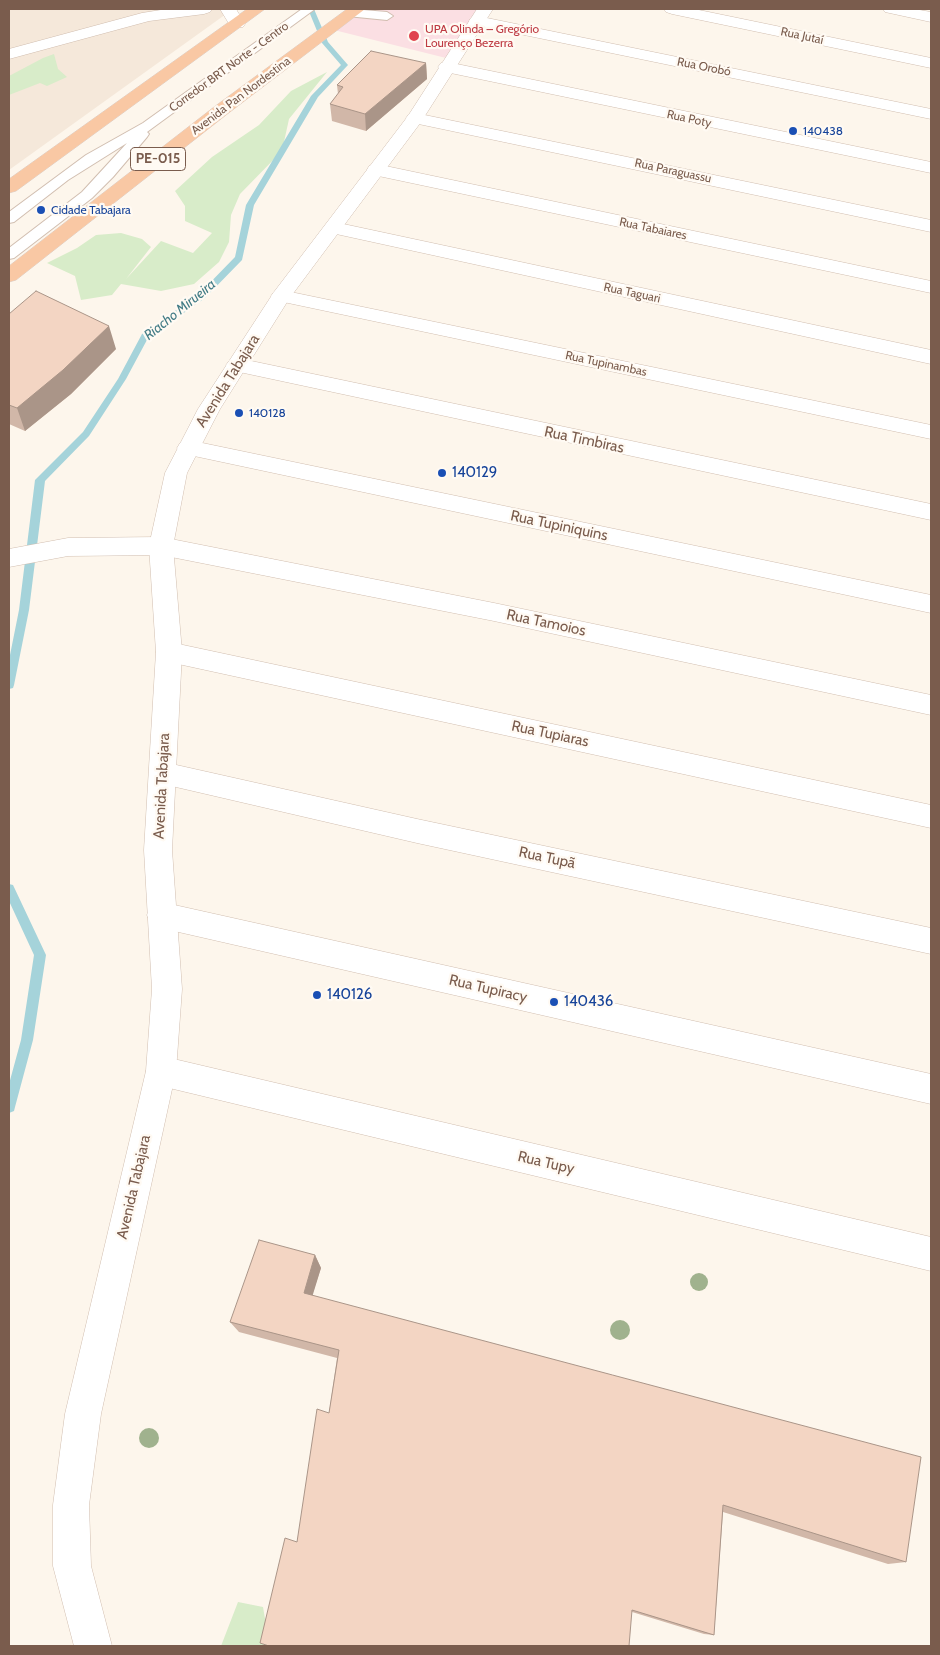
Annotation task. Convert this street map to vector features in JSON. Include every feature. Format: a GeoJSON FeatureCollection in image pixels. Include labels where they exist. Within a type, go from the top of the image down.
{"type":"FeatureCollection","features":[{"type":"Feature","properties":{"kind":"highway"},"geometry":{"type":"LineString","coordinates":[[9,187],[233,16],[257,9]]}},
{"type":"Feature","properties":{"kind":"highway","name":"Avenida Pan Nordestina"},"geometry":{"type":"LineString","coordinates":[[9,276],[220,111],[311,45],[351,13]]}},
{"type":"Feature","properties":{"kind":"street"},"geometry":{"type":"LineString","coordinates":[[9,54],[148,16],[204,9]]}},
{"type":"Feature","properties":{"kind":"street","name":"Rua Jutaí"},"geometry":{"type":"LineString","coordinates":[[672,9],[931,63]]}},
{"type":"Feature","properties":{"kind":"street"},"geometry":{"type":"LineString","coordinates":[[891,9],[931,17]]}},
{"type":"Feature","properties":{"kind":"street","name":"Avenida Tabajara"},"geometry":{"type":"LineString","coordinates":[[93,1646],[72,1566],[71,1505],[83,1414],[161,1071],[167,989],[158,850],[169,652],[161,546],[176,473],[188,448],[237,365],[281,296],[334,228],[349,203],[415,118],[481,15]]}},
{"type":"Feature","properties":{"kind":"street","name":"Rua Orobó"},"geometry":{"type":"LineString","coordinates":[[481,15],[931,114]]}},
{"type":"Feature","properties":{"kind":"street","name":"Rua Poty"},"geometry":{"type":"LineString","coordinates":[[447,67],[931,168]]}},
{"type":"Feature","properties":{"kind":"street","name":"Rua Paraguassu"},"geometry":{"type":"LineString","coordinates":[[415,118],[931,226]]}},
{"type":"Feature","properties":{"kind":"street","name":"Rua Tabaiares"},"geometry":{"type":"LineString","coordinates":[[376,170],[931,287]]}},
{"type":"Feature","properties":{"kind":"street","name":"Rua Taguari"},"geometry":{"type":"LineString","coordinates":[[334,228],[931,357]]}},
{"type":"Feature","properties":{"kind":"street","name":"Rua Tupinambas"},"geometry":{"type":"LineString","coordinates":[[281,296],[931,432]]}},
{"type":"Feature","properties":{"kind":"street","name":"Rua Timbiras"},"geometry":{"type":"LineString","coordinates":[[237,365],[931,512]]}},
{"type":"Feature","properties":{"kind":"street","name":"Rua Tupiniquins"},"geometry":{"type":"LineString","coordinates":[[188,448],[931,604]]}},
{"type":"Feature","properties":{"kind":"street","name":"Rua Tamoios"},"geometry":{"type":"LineString","coordinates":[[9,558],[68,547],[161,546],[494,612],[931,705]]}},
{"type":"Feature","properties":{"kind":"street","name":"Rua Tupiaras"},"geometry":{"type":"LineString","coordinates":[[169,652],[931,817]]}},
{"type":"Feature","properties":{"kind":"street","name":"Rua Tupã"},"geometry":{"type":"LineString","coordinates":[[163,773],[417,831],[931,941]]}},
{"type":"Feature","properties":{"kind":"street","name":"Rua Tupiracy"},"geometry":{"type":"LineString","coordinates":[[161,915],[931,1089]]}},
{"type":"Feature","properties":{"kind":"street","name":"Rua Tupy"},"geometry":{"type":"LineString","coordinates":[[161,1071],[931,1254]]}},
{"type":"Feature","properties":{"kind":"lane","name":"Corredor BRT Norte - Centro"},"geometry":{"type":"LineString","coordinates":[[148,126],[309,9]]}},
{"type":"Feature","properties":{"kind":"lane"},"geometry":{"type":"LineString","coordinates":[[351,13],[387,16]]}},
{"type":"Feature","properties":{"kind":"lane"},"geometry":{"type":"LineString","coordinates":[[9,219],[91,158],[148,126]]}},
{"type":"Feature","properties":{"kind":"lane"},"geometry":{"type":"LineString","coordinates":[[9,255],[62,216],[87,194],[108,174],[148,126]]}},
{"type":"Feature","properties":{"kind":"shaded area"},"geometry":{"type":"Polygon","coordinates":[[[9,9],[233,9],[9,170],[9,9]]]}},
{"type":"Feature","properties":{"kind":"shaded area","name":"UPA Olinda – Gregório Lourenço Bezerra"},"geometry":{"type":"Polygon","coordinates":[[[360,9],[485,9],[454,60],[334,30],[360,9]]]}},
{"type":"Feature","properties":{"kind":"green space"},"geometry":{"type":"Polygon","coordinates":[[[54,54],[58,69],[67,77],[47,86],[40,83],[9,95],[9,76],[54,54]]]}},
{"type":"Feature","properties":{"kind":"green space"},"geometry":{"type":"Polygon","coordinates":[[[327,72],[289,119],[282,151],[240,194],[231,215],[229,242],[219,262],[194,284],[161,291],[121,284],[112,295],[81,300],[75,276],[47,263],[77,248],[96,235],[121,233],[142,239],[151,247],[126,279],[161,241],[193,253],[212,233],[185,221],[185,206],[175,191],[212,157],[259,125],[291,91],[327,72]]]}},
{"type":"Feature","properties":{"kind":"green space"},"geometry":{"type":"Polygon","coordinates":[[[238,1602],[263,1607],[269,1642],[283,1646],[221,1646],[238,1602]]]}},
{"type":"Feature","properties":{"kind":"building"},"geometry":{"type":"Polygon","coordinates":[[[371,51],[426,63],[365,114],[330,104],[343,87],[337,85],[371,51]]]}},
{"type":"Feature","properties":{"kind":"building"},"geometry":{"type":"Polygon","coordinates":[[[36,291],[109,326],[63,370],[17,408],[9,405],[9,314],[36,291]]]}},
{"type":"Feature","properties":{"kind":"building"},"geometry":{"type":"Polygon","coordinates":[[[259,1240],[315,1255],[304,1293],[921,1457],[906,1562],[723,1505],[714,1635],[632,1610],[629,1646],[269,1646],[260,1643],[285,1538],[297,1542],[317,1409],[329,1413],[339,1350],[230,1322],[259,1240]]]}},
{"type":"Feature","properties":{"kind":"waterway","name":"Riacho Mirueira"},"geometry":{"type":"LineString","coordinates":[[9,685],[24,610],[40,480],[86,434],[122,379],[145,336],[202,296],[239,258],[250,205],[315,96],[345,65],[325,43],[311,9]]}},
{"type":"Feature","properties":{"kind":"waterway","name":"Riacho Mirueira"},"geometry":{"type":"LineString","coordinates":[[9,889],[40,955],[27,1040],[9,1107]]}},
{"type":"Feature","properties":{"kind":"place","name":"UPA Olinda – Gregório Lourenço Bezerra"},"geometry":{"type":"Point","coordinates":[414,36]}},
{"type":"Feature","properties":{"kind":"place","name":"140438"},"geometry":{"type":"Point","coordinates":[793,131]}},
{"type":"Feature","properties":{"kind":"place","name":"Cidade Tabajara"},"geometry":{"type":"Point","coordinates":[41,210]}},
{"type":"Feature","properties":{"kind":"place","name":"140128"},"geometry":{"type":"Point","coordinates":[239,413]}},
{"type":"Feature","properties":{"kind":"place","name":"140129"},"geometry":{"type":"Point","coordinates":[442,473]}},
{"type":"Feature","properties":{"kind":"place","name":"140126"},"geometry":{"type":"Point","coordinates":[317,995]}},
{"type":"Feature","properties":{"kind":"place","name":"140436"},"geometry":{"type":"Point","coordinates":[554,1002]}}]}
